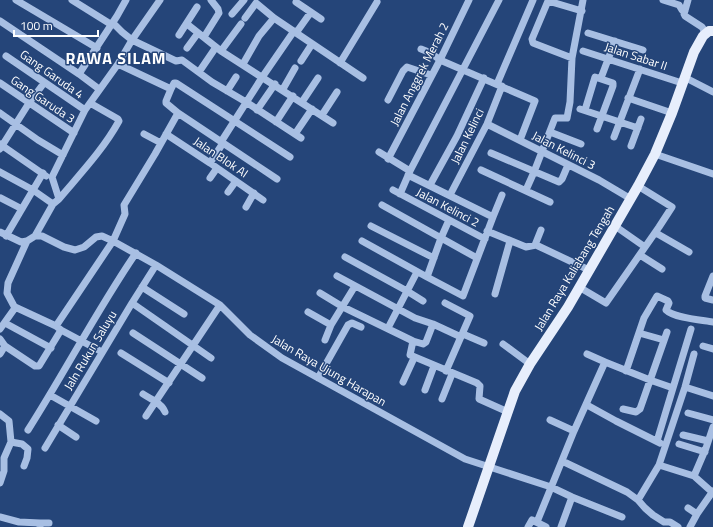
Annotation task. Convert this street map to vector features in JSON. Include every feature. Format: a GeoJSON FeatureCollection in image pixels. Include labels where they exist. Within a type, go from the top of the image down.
{"type":"FeatureCollection","features":[{"type":"Feature","properties":{"kind":"main road"},"geometry":{"type":"LineString","coordinates":[[703,36],[709,31],[713,31]]}},
{"type":"Feature","properties":{"kind":"main road","name":"Jalan Raya Kaliabang Tengah"},"geometry":{"type":"LineString","coordinates":[[468,527],[515,391],[530,364],[568,307],[631,199],[655,154],[672,113],[694,52],[703,36]]}},
{"type":"Feature","properties":{"kind":"street"},"geometry":{"type":"LineString","coordinates":[[16,0],[97,48]]}},
{"type":"Feature","properties":{"kind":"street"},"geometry":{"type":"LineString","coordinates":[[72,0],[112,24],[132,40],[176,61],[182,60],[227,91],[298,136],[312,109]]}},
{"type":"Feature","properties":{"kind":"street"},"geometry":{"type":"LineString","coordinates":[[79,74],[97,48],[126,0]]}},
{"type":"Feature","properties":{"kind":"street"},"geometry":{"type":"LineString","coordinates":[[59,199],[52,182],[52,176],[62,155],[85,110],[118,64],[132,40],[160,0]]}},
{"type":"Feature","properties":{"kind":"street"},"geometry":{"type":"LineString","coordinates":[[232,14],[244,0]]}},
{"type":"Feature","properties":{"kind":"street","name":"Jalan Anggrek Merah 2"},"geometry":{"type":"LineString","coordinates":[[388,159],[440,60],[469,0]]}},
{"type":"Feature","properties":{"kind":"street"},"geometry":{"type":"LineString","coordinates":[[409,173],[500,0]]}},
{"type":"Feature","properties":{"kind":"street","name":"Jalan Kelinci"},"geometry":{"type":"LineString","coordinates":[[450,195],[487,124],[500,85],[533,0]]}},
{"type":"Feature","properties":{"kind":"street"},"geometry":{"type":"LineString","coordinates":[[526,190],[555,118],[566,118],[570,102],[572,58],[583,0]]}},
{"type":"Feature","properties":{"kind":"street"},"geometry":{"type":"LineString","coordinates":[[663,0],[679,5],[685,16],[702,27],[704,30],[703,36]]}},
{"type":"Feature","properties":{"kind":"street"},"geometry":{"type":"LineString","coordinates":[[684,12],[688,0]]}},
{"type":"Feature","properties":{"kind":"street"},"geometry":{"type":"LineString","coordinates":[[187,48],[201,35],[219,13],[214,1]]}},
{"type":"Feature","properties":{"kind":"street"},"geometry":{"type":"LineString","coordinates":[[572,58],[533,43],[532,39],[548,1],[582,11]]}},
{"type":"Feature","properties":{"kind":"street"},"geometry":{"type":"LineString","coordinates":[[199,72],[243,21],[254,2],[274,18],[363,78]]}},
{"type":"Feature","properties":{"kind":"street"},"geometry":{"type":"LineString","coordinates":[[296,2],[321,20]]}},
{"type":"Feature","properties":{"kind":"street"},"geometry":{"type":"LineString","coordinates":[[340,63],[377,2]]}},
{"type":"Feature","properties":{"kind":"street"},"geometry":{"type":"LineString","coordinates":[[179,35],[197,8]]}},
{"type":"Feature","properties":{"kind":"street"},"geometry":{"type":"LineString","coordinates":[[210,163],[263,76],[285,44],[311,12]]}},
{"type":"Feature","properties":{"kind":"street"},"geometry":{"type":"LineString","coordinates":[[243,64],[259,36],[274,18]]}},
{"type":"Feature","properties":{"kind":"street"},"geometry":{"type":"LineString","coordinates":[[0,21],[99,89]]}},
{"type":"Feature","properties":{"kind":"street"},"geometry":{"type":"LineString","coordinates":[[187,24],[219,49],[333,122]]}},
{"type":"Feature","properties":{"kind":"street"},"geometry":{"type":"LineString","coordinates":[[588,33],[643,50]]}},
{"type":"Feature","properties":{"kind":"street"},"geometry":{"type":"LineString","coordinates":[[601,78],[615,41]]}},
{"type":"Feature","properties":{"kind":"street"},"geometry":{"type":"LineString","coordinates":[[301,61],[312,44]]}},
{"type":"Feature","properties":{"kind":"street"},"geometry":{"type":"LineString","coordinates":[[421,49],[431,53],[440,60],[535,101],[520,140]]}},
{"type":"Feature","properties":{"kind":"street","name":"Jalan Sabar II"},"geometry":{"type":"LineString","coordinates":[[583,51],[640,69],[683,80],[713,92]]}},
{"type":"Feature","properties":{"kind":"street","name":"Gang Garuda 4"},"geometry":{"type":"LineString","coordinates":[[6,56],[85,110]]}},
{"type":"Feature","properties":{"kind":"street"},"geometry":{"type":"LineString","coordinates":[[118,64],[171,89]]}},
{"type":"Feature","properties":{"kind":"street"},"geometry":{"type":"LineString","coordinates":[[388,100],[403,71],[407,67],[431,75]]}},
{"type":"Feature","properties":{"kind":"street"},"geometry":{"type":"LineString","coordinates":[[283,89],[295,68]]}},
{"type":"Feature","properties":{"kind":"street"},"geometry":{"type":"LineString","coordinates":[[614,137],[640,69]]}},
{"type":"Feature","properties":{"kind":"street"},"geometry":{"type":"LineString","coordinates":[[227,91],[236,77]]}},
{"type":"Feature","properties":{"kind":"street"},"geometry":{"type":"LineString","coordinates":[[597,128],[602,115],[613,85],[611,82],[596,77],[594,78],[583,109],[602,115],[638,128]]}},
{"type":"Feature","properties":{"kind":"street"},"geometry":{"type":"LineString","coordinates":[[302,102],[318,78]]}},
{"type":"Feature","properties":{"kind":"street"},"geometry":{"type":"LineString","coordinates":[[430,185],[457,136],[484,78]]}},
{"type":"Feature","properties":{"kind":"street","name":"Gang Garuda 3"},"geometry":{"type":"LineString","coordinates":[[0,83],[74,133]]}},
{"type":"Feature","properties":{"kind":"street"},"geometry":{"type":"LineString","coordinates":[[44,83],[29,102],[1,146],[43,173],[52,182]]}},
{"type":"Feature","properties":{"kind":"street"},"geometry":{"type":"LineString","coordinates":[[277,179],[166,104],[166,100],[174,83],[290,158]]}},
{"type":"Feature","properties":{"kind":"street"},"geometry":{"type":"LineString","coordinates":[[257,110],[274,84]]}},
{"type":"Feature","properties":{"kind":"street"},"geometry":{"type":"LineString","coordinates":[[322,115],[337,92]]}},
{"type":"Feature","properties":{"kind":"street"},"geometry":{"type":"LineString","coordinates":[[276,122],[293,96]]}},
{"type":"Feature","properties":{"kind":"street"},"geometry":{"type":"LineString","coordinates":[[628,98],[672,113]]}},
{"type":"Feature","properties":{"kind":"street"},"geometry":{"type":"LineString","coordinates":[[43,173],[22,209],[3,234],[21,242],[27,241],[34,236],[53,204],[59,199],[111,136],[119,121],[118,119],[90,103]]}},
{"type":"Feature","properties":{"kind":"street"},"geometry":{"type":"LineString","coordinates":[[0,339],[5,346],[37,367],[39,366],[51,348],[58,328],[114,240],[125,214],[124,205],[145,172],[178,112]]}},
{"type":"Feature","properties":{"kind":"street"},"geometry":{"type":"LineString","coordinates":[[0,113],[62,155]]}},
{"type":"Feature","properties":{"kind":"street"},"geometry":{"type":"LineString","coordinates":[[631,146],[641,119]]}},
{"type":"Feature","properties":{"kind":"street","name":"Jalan Kelinci 3"},"geometry":{"type":"LineString","coordinates":[[487,124],[599,180],[631,199]]}},
{"type":"Feature","properties":{"kind":"street"},"geometry":{"type":"LineString","coordinates":[[550,132],[581,144]]}},
{"type":"Feature","properties":{"kind":"street"},"geometry":{"type":"LineString","coordinates":[[144,134],[161,143]]}},
{"type":"Feature","properties":{"kind":"street","name":"Jalan Blok AI"},"geometry":{"type":"LineString","coordinates":[[166,134],[263,200]]}},
{"type":"Feature","properties":{"kind":"street"},"geometry":{"type":"LineString","coordinates":[[379,152],[409,173],[430,185],[493,216]]}},
{"type":"Feature","properties":{"kind":"street"},"geometry":{"type":"LineString","coordinates":[[491,153],[559,182],[562,179],[568,164]]}},
{"type":"Feature","properties":{"kind":"street"},"geometry":{"type":"LineString","coordinates":[[655,154],[713,174]]}},
{"type":"Feature","properties":{"kind":"street"},"geometry":{"type":"LineString","coordinates":[[210,178],[217,168]]}},
{"type":"Feature","properties":{"kind":"street"},"geometry":{"type":"LineString","coordinates":[[481,170],[550,202]]}},
{"type":"Feature","properties":{"kind":"street"},"geometry":{"type":"LineString","coordinates":[[0,172],[33,190],[53,204]]}},
{"type":"Feature","properties":{"kind":"street","name":"Jalan Kelinci 2"},"geometry":{"type":"LineString","coordinates":[[400,194],[409,173]]}},
{"type":"Feature","properties":{"kind":"street"},"geometry":{"type":"LineString","coordinates":[[228,192],[236,181]]}},
{"type":"Feature","properties":{"kind":"street"},"geometry":{"type":"LineString","coordinates":[[580,286],[606,303],[656,233],[672,207],[638,186]]}},
{"type":"Feature","properties":{"kind":"street","name":"Jalan Kelinci 2"},"geometry":{"type":"LineString","coordinates":[[393,190],[485,239]]}},
{"type":"Feature","properties":{"kind":"street"},"geometry":{"type":"LineString","coordinates":[[246,207],[254,193]]}},
{"type":"Feature","properties":{"kind":"street"},"geometry":{"type":"LineString","coordinates":[[362,241],[463,296],[502,195]]}},
{"type":"Feature","properties":{"kind":"street"},"geometry":{"type":"LineString","coordinates":[[1,198],[22,209]]}},
{"type":"Feature","properties":{"kind":"street"},"geometry":{"type":"LineString","coordinates":[[382,205],[477,258]]}},
{"type":"Feature","properties":{"kind":"street"},"geometry":{"type":"LineString","coordinates":[[427,277],[449,220]]}},
{"type":"Feature","properties":{"kind":"street"},"geometry":{"type":"LineString","coordinates":[[371,226],[434,258]]}},
{"type":"Feature","properties":{"kind":"street"},"geometry":{"type":"LineString","coordinates":[[615,226],[646,247]]}},
{"type":"Feature","properties":{"kind":"street"},"geometry":{"type":"LineString","coordinates":[[535,245],[541,230]]}},
{"type":"Feature","properties":{"kind":"street","name":"Jalan Kelinci 2"},"geometry":{"type":"LineString","coordinates":[[487,232],[526,248],[535,245],[589,270]]}},
{"type":"Feature","properties":{"kind":"street"},"geometry":{"type":"LineString","coordinates":[[656,233],[689,252]]}},
{"type":"Feature","properties":{"kind":"street","name":"Jalan Raya Ujung Harapan"},"geometry":{"type":"LineString","coordinates":[[34,236],[42,236],[64,247],[75,250],[84,247],[96,237],[102,236],[114,240],[156,264],[220,305],[250,335],[282,358],[465,459],[551,487],[622,517]]}},
{"type":"Feature","properties":{"kind":"street"},"geometry":{"type":"LineString","coordinates":[[27,241],[8,283],[7,293],[15,307],[102,352]]}},
{"type":"Feature","properties":{"kind":"street"},"geometry":{"type":"LineString","coordinates":[[495,294],[510,241]]}},
{"type":"Feature","properties":{"kind":"street"},"geometry":{"type":"LineString","coordinates":[[28,430],[102,305],[136,253]]}},
{"type":"Feature","properties":{"kind":"street"},"geometry":{"type":"LineString","coordinates":[[640,254],[662,269]]}},
{"type":"Feature","properties":{"kind":"street"},"geometry":{"type":"LineString","coordinates":[[345,257],[407,290],[423,301]]}},
{"type":"Feature","properties":{"kind":"street","name":"Jaln Rukun Saluyu"},"geometry":{"type":"LineString","coordinates":[[45,448],[156,264]]}},
{"type":"Feature","properties":{"kind":"street"},"geometry":{"type":"LineString","coordinates":[[388,328],[418,272]]}},
{"type":"Feature","properties":{"kind":"street"},"geometry":{"type":"LineString","coordinates":[[337,276],[415,318],[484,343]]}},
{"type":"Feature","properties":{"kind":"street"},"geometry":{"type":"LineString","coordinates":[[713,276],[705,298],[713,300]]}},
{"type":"Feature","properties":{"kind":"street"},"geometry":{"type":"LineString","coordinates":[[324,340],[355,286]]}},
{"type":"Feature","properties":{"kind":"street"},"geometry":{"type":"LineString","coordinates":[[142,287],[184,314]]}},
{"type":"Feature","properties":{"kind":"street"},"geometry":{"type":"LineString","coordinates":[[320,293],[343,307],[413,341],[425,343],[433,324]]}},
{"type":"Feature","properties":{"kind":"street"},"geometry":{"type":"LineString","coordinates":[[626,371],[644,318],[658,296],[668,301],[669,303],[666,310],[668,312],[678,316],[713,322]]}},
{"type":"Feature","properties":{"kind":"street"},"geometry":{"type":"LineString","coordinates":[[132,302],[211,358]]}},
{"type":"Feature","properties":{"kind":"street"},"geometry":{"type":"LineString","coordinates":[[442,399],[449,372],[470,318],[470,315],[445,303]]}},
{"type":"Feature","properties":{"kind":"street"},"geometry":{"type":"LineString","coordinates":[[146,416],[220,305]]}},
{"type":"Feature","properties":{"kind":"street"},"geometry":{"type":"LineString","coordinates":[[0,329],[15,307]]}},
{"type":"Feature","properties":{"kind":"street"},"geometry":{"type":"LineString","coordinates":[[308,312],[341,338]]}},
{"type":"Feature","properties":{"kind":"street"},"geometry":{"type":"LineString","coordinates":[[5,323],[51,348]]}},
{"type":"Feature","properties":{"kind":"street"},"geometry":{"type":"LineString","coordinates":[[318,378],[350,324],[352,323],[361,327]]}},
{"type":"Feature","properties":{"kind":"street"},"geometry":{"type":"LineString","coordinates":[[657,441],[691,329]]}},
{"type":"Feature","properties":{"kind":"street"},"geometry":{"type":"LineString","coordinates":[[623,409],[638,412],[668,332]]}},
{"type":"Feature","properties":{"kind":"street"},"geometry":{"type":"LineString","coordinates":[[133,333],[202,378]]}},
{"type":"Feature","properties":{"kind":"street"},"geometry":{"type":"LineString","coordinates":[[640,333],[664,340]]}},
{"type":"Feature","properties":{"kind":"street"},"geometry":{"type":"LineString","coordinates":[[413,341],[409,354],[414,358],[478,384],[480,386],[479,398],[481,400],[508,412]]}},
{"type":"Feature","properties":{"kind":"street"},"geometry":{"type":"LineString","coordinates":[[503,344],[530,364]]}},
{"type":"Feature","properties":{"kind":"street"},"geometry":{"type":"LineString","coordinates":[[0,354],[5,346]]}},
{"type":"Feature","properties":{"kind":"street"},"geometry":{"type":"LineString","coordinates":[[703,346],[713,349]]}},
{"type":"Feature","properties":{"kind":"street"},"geometry":{"type":"LineString","coordinates":[[121,353],[169,383]]}},
{"type":"Feature","properties":{"kind":"street"},"geometry":{"type":"LineString","coordinates":[[586,354],[672,388]]}},
{"type":"Feature","properties":{"kind":"street"},"geometry":{"type":"LineString","coordinates":[[638,500],[659,465],[685,387],[694,354]]}},
{"type":"Feature","properties":{"kind":"street"},"geometry":{"type":"LineString","coordinates":[[402,382],[414,358]]}},
{"type":"Feature","properties":{"kind":"street"},"geometry":{"type":"LineString","coordinates":[[537,522],[574,431],[587,405],[605,362]]}},
{"type":"Feature","properties":{"kind":"street"},"geometry":{"type":"LineString","coordinates":[[425,390],[434,366]]}},
{"type":"Feature","properties":{"kind":"street"},"geometry":{"type":"LineString","coordinates":[[685,387],[713,396]]}},
{"type":"Feature","properties":{"kind":"street"},"geometry":{"type":"LineString","coordinates":[[143,394],[164,408],[165,412]]}},
{"type":"Feature","properties":{"kind":"street"},"geometry":{"type":"LineString","coordinates":[[50,395],[96,421]]}},
{"type":"Feature","properties":{"kind":"street"},"geometry":{"type":"LineString","coordinates":[[587,405],[666,446]]}},
{"type":"Feature","properties":{"kind":"street"},"geometry":{"type":"LineString","coordinates":[[688,413],[713,420]]}},
{"type":"Feature","properties":{"kind":"street"},"geometry":{"type":"LineString","coordinates":[[0,414],[9,421],[12,442],[4,458],[4,471],[0,483]]}},
{"type":"Feature","properties":{"kind":"street"},"geometry":{"type":"LineString","coordinates":[[550,420],[574,431]]}},
{"type":"Feature","properties":{"kind":"street"},"geometry":{"type":"LineString","coordinates":[[58,425],[76,437]]}},
{"type":"Feature","properties":{"kind":"street"},"geometry":{"type":"LineString","coordinates":[[694,476],[708,448],[713,427]]}},
{"type":"Feature","properties":{"kind":"street"},"geometry":{"type":"LineString","coordinates":[[683,435],[708,448]]}},
{"type":"Feature","properties":{"kind":"street"},"geometry":{"type":"LineString","coordinates":[[12,442],[22,444],[28,449],[24,466]]}},
{"type":"Feature","properties":{"kind":"street"},"geometry":{"type":"LineString","coordinates":[[679,444],[708,448]]}},
{"type":"Feature","properties":{"kind":"street"},"geometry":{"type":"LineString","coordinates":[[562,461],[627,492],[638,500],[653,515],[664,522],[671,523],[678,527]]}},
{"type":"Feature","properties":{"kind":"street"},"geometry":{"type":"LineString","coordinates":[[659,465],[694,476],[713,492],[697,514],[690,527]]}},
{"type":"Feature","properties":{"kind":"street"},"geometry":{"type":"LineString","coordinates":[[561,527],[572,497]]}},
{"type":"Feature","properties":{"kind":"street"},"geometry":{"type":"LineString","coordinates":[[688,508],[697,514]]}},
{"type":"Feature","properties":{"kind":"street"},"geometry":{"type":"LineString","coordinates":[[0,517],[40,525],[49,523]]}},
{"type":"Feature","properties":{"kind":"street"},"geometry":{"type":"LineString","coordinates":[[528,527],[532,520],[546,527]]}},
{"type":"Feature","properties":{"kind":"district","name":"RAWA SILAM"},"geometry":{"type":"Point","coordinates":[116,58]}}]}
